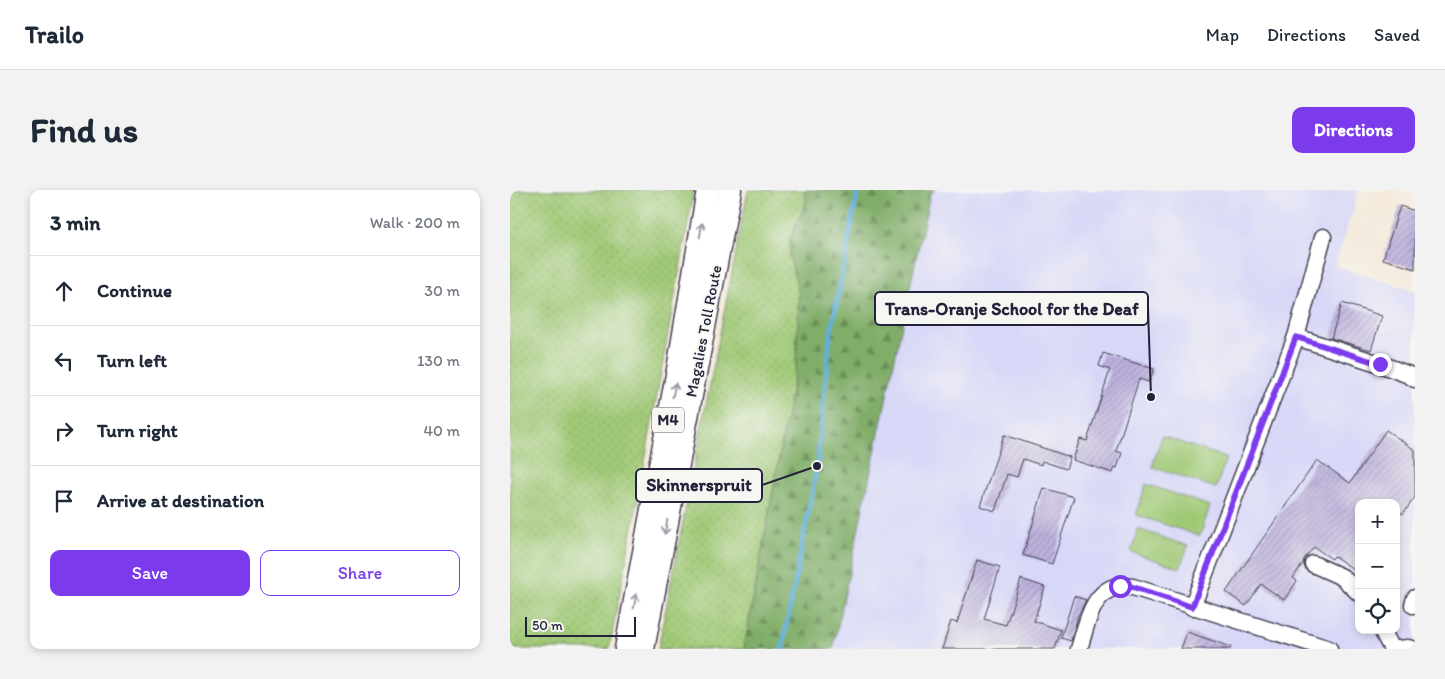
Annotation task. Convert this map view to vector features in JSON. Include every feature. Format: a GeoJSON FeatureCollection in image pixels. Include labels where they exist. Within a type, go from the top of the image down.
{"type":"FeatureCollection","features":[{"type":"Feature","properties":{"kind":"highway","name":"Magalies Toll Route"},"geometry":{"type":"LineString","coordinates":[[626,649],[708,190]]}},
{"type":"Feature","properties":{"kind":"highway","name":"Magalies Toll Route"},"geometry":{"type":"LineString","coordinates":[[643,649],[730,190]]}},
{"type":"Feature","properties":{"kind":"lane"},"geometry":{"type":"LineString","coordinates":[[1192,607],[1296,337],[1323,237]]}},
{"type":"Feature","properties":{"kind":"lane"},"geometry":{"type":"LineString","coordinates":[[1296,337],[1380,364],[1415,379]]}},
{"type":"Feature","properties":{"kind":"lane"},"geometry":{"type":"LineString","coordinates":[[1313,564],[1342,577],[1355,590]]}},
{"type":"Feature","properties":{"kind":"lane"},"geometry":{"type":"LineString","coordinates":[[1080,649],[1088,619],[1096,602],[1106,591],[1120,586],[1133,587],[1329,649]]}},
{"type":"Feature","properties":{"kind":"lane"},"geometry":{"type":"LineString","coordinates":[[1384,634],[1392,649]]}},
{"type":"Feature","properties":{"kind":"lane"},"geometry":{"type":"LineString","coordinates":[[1398,649],[1412,649]]}},
{"type":"Feature","properties":{"kind":"shaded area"},"geometry":{"type":"Polygon","coordinates":[[[935,190],[1359,190],[1335,266],[1415,291],[1415,649],[833,649],[930,194],[935,190]]]}},
{"type":"Feature","properties":{"kind":"green space"},"geometry":{"type":"Polygon","coordinates":[[[510,190],[694,190],[609,649],[510,649],[510,190]]]}},
{"type":"Feature","properties":{"kind":"green space"},"geometry":{"type":"Polygon","coordinates":[[[748,190],[805,190],[806,203],[790,239],[790,256],[799,294],[796,365],[744,649],[658,649],[748,190]]]}},
{"type":"Feature","properties":{"kind":"green space"},"geometry":{"type":"Polygon","coordinates":[[[805,190],[935,190],[930,194],[833,649],[744,649],[796,365],[799,294],[790,256],[790,239],[806,203],[805,190]]]}},
{"type":"Feature","properties":{"kind":"green space"},"geometry":{"type":"Polygon","coordinates":[[[1162,436],[1226,458],[1216,488],[1152,467],[1162,436]]]}},
{"type":"Feature","properties":{"kind":"green space"},"geometry":{"type":"Polygon","coordinates":[[[1146,484],[1210,506],[1200,536],[1136,515],[1146,484]]]}},
{"type":"Feature","properties":{"kind":"green space"},"geometry":{"type":"Polygon","coordinates":[[[1138,529],[1188,546],[1180,568],[1131,552],[1138,529]]]}},
{"type":"Feature","properties":{"kind":"building"},"geometry":{"type":"Polygon","coordinates":[[[1400,206],[1415,211],[1415,269],[1383,259],[1400,206]]]}},
{"type":"Feature","properties":{"kind":"building"},"geometry":{"type":"Polygon","coordinates":[[[1342,303],[1382,316],[1371,350],[1331,338],[1342,303]]]}},
{"type":"Feature","properties":{"kind":"building"},"geometry":{"type":"Polygon","coordinates":[[[1103,353],[1154,369],[1149,382],[1139,379],[1116,451],[1122,453],[1117,468],[1115,467],[1113,473],[1073,460],[1080,439],[1087,441],[1110,370],[1099,366],[1103,353]]]}},
{"type":"Feature","properties":{"kind":"building"},"geometry":{"type":"Polygon","coordinates":[[[1386,430],[1415,450],[1415,497],[1403,514],[1400,512],[1400,499],[1355,499],[1355,570],[1334,556],[1332,559],[1314,547],[1304,559],[1293,578],[1297,581],[1284,600],[1261,584],[1246,606],[1226,592],[1317,460],[1350,483],[1386,430]]]}},
{"type":"Feature","properties":{"kind":"building"},"geometry":{"type":"Polygon","coordinates":[[[1004,435],[1070,457],[1066,469],[1042,461],[1041,465],[1023,459],[1017,477],[1007,474],[995,511],[980,506],[1004,435]]]}},
{"type":"Feature","properties":{"kind":"building"},"geometry":{"type":"Polygon","coordinates":[[[1044,488],[1074,497],[1052,564],[1023,555],[1044,488]]]}},
{"type":"Feature","properties":{"kind":"building"},"geometry":{"type":"Polygon","coordinates":[[[977,560],[1000,567],[984,619],[1006,625],[1021,579],[1045,587],[1034,621],[1061,630],[1055,649],[942,649],[951,621],[957,623],[977,560]]]}},
{"type":"Feature","properties":{"kind":"building"},"geometry":{"type":"Polygon","coordinates":[[[1074,596],[1086,600],[1078,616],[1071,641],[1061,638],[1074,596]]]}},
{"type":"Feature","properties":{"kind":"building"},"geometry":{"type":"Polygon","coordinates":[[[1187,632],[1231,647],[1230,649],[1181,649],[1187,632]]]}},
{"type":"Feature","properties":{"kind":"waterway"},"geometry":{"type":"LineString","coordinates":[[782,649],[817,466],[830,337],[858,190]]}},
{"type":"Feature","properties":{"kind":"place","name":"Trans-Oranje School for the Deaf"},"geometry":{"type":"Point","coordinates":[1151,397]}},
{"type":"Feature","properties":{"kind":"place","name":"Skinnerspruit"},"geometry":{"type":"Point","coordinates":[817,466]}},
{"type":"Feature","properties":{"kind":"route"},"geometry":{"type":"LineString","coordinates":[[1120,586],[1133,587],[1192,607],[1296,337],[1380,364]]}}]}
